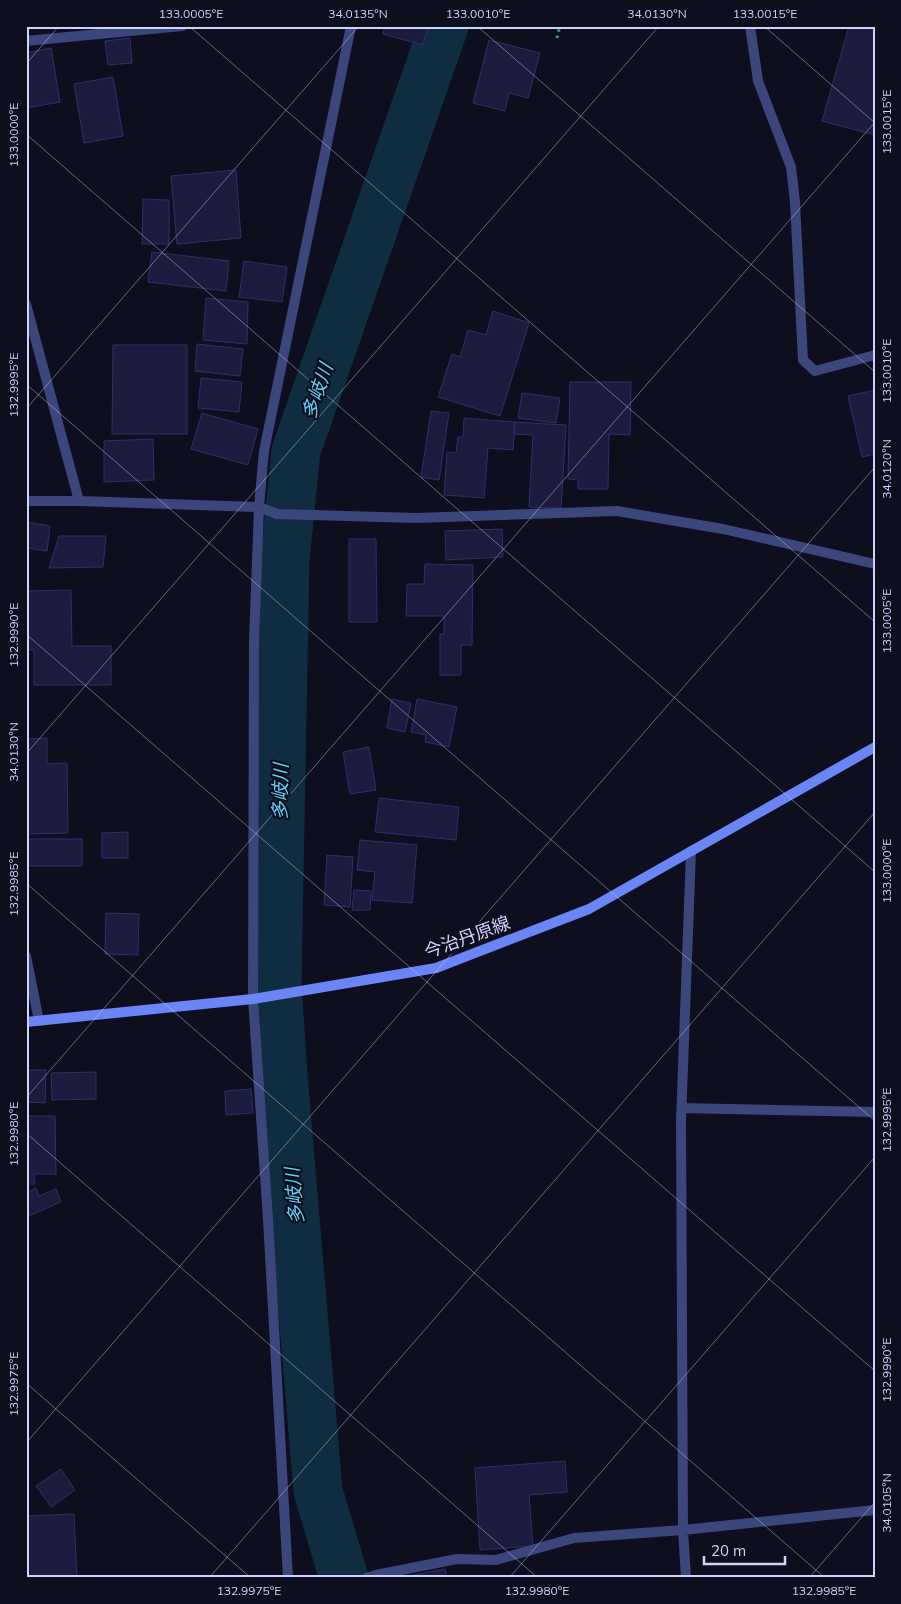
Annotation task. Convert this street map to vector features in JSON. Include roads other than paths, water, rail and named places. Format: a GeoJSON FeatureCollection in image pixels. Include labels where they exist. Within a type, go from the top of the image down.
{"type":"FeatureCollection","features":[{"type":"Feature","properties":{"kind":"main road","name":"今治丹原線"},"geometry":{"type":"LineString","coordinates":[[26,1022],[253,999],[436,968],[589,909],[875,747]]}},
{"type":"Feature","properties":{"kind":"street"},"geometry":{"type":"LineString","coordinates":[[26,41],[182,26]]}},
{"type":"Feature","properties":{"kind":"street"},"geometry":{"type":"LineString","coordinates":[[288,1578],[268,1219],[253,999],[254,641],[259,507],[264,451],[351,26]]}},
{"type":"Feature","properties":{"kind":"street"},"geometry":{"type":"LineString","coordinates":[[750,26],[758,81],[791,167],[795,202],[803,360],[815,371],[875,355]]}},
{"type":"Feature","properties":{"kind":"street"},"geometry":{"type":"LineString","coordinates":[[26,304],[79,501]]}},
{"type":"Feature","properties":{"kind":"street"},"geometry":{"type":"LineString","coordinates":[[26,501],[259,507],[276,514],[416,518],[617,511],[723,529],[875,564]]}},
{"type":"Feature","properties":{"kind":"street"},"geometry":{"type":"LineString","coordinates":[[686,1578],[683,1530],[682,1108],[691,851]]}},
{"type":"Feature","properties":{"kind":"street"},"geometry":{"type":"LineString","coordinates":[[26,956],[39,1021]]}},
{"type":"Feature","properties":{"kind":"street"},"geometry":{"type":"LineString","coordinates":[[682,1108],[875,1112]]}},
{"type":"Feature","properties":{"kind":"street"},"geometry":{"type":"LineString","coordinates":[[373,1577],[457,1559],[496,1560],[574,1538],[683,1530],[875,1510]]}},
{"type":"Feature","properties":{"kind":"waterway","name":"多岐川"},"geometry":{"type":"LineString","coordinates":[[344,1578],[318,1491],[277,982],[285,560],[296,451],[444,26]]}}]}
